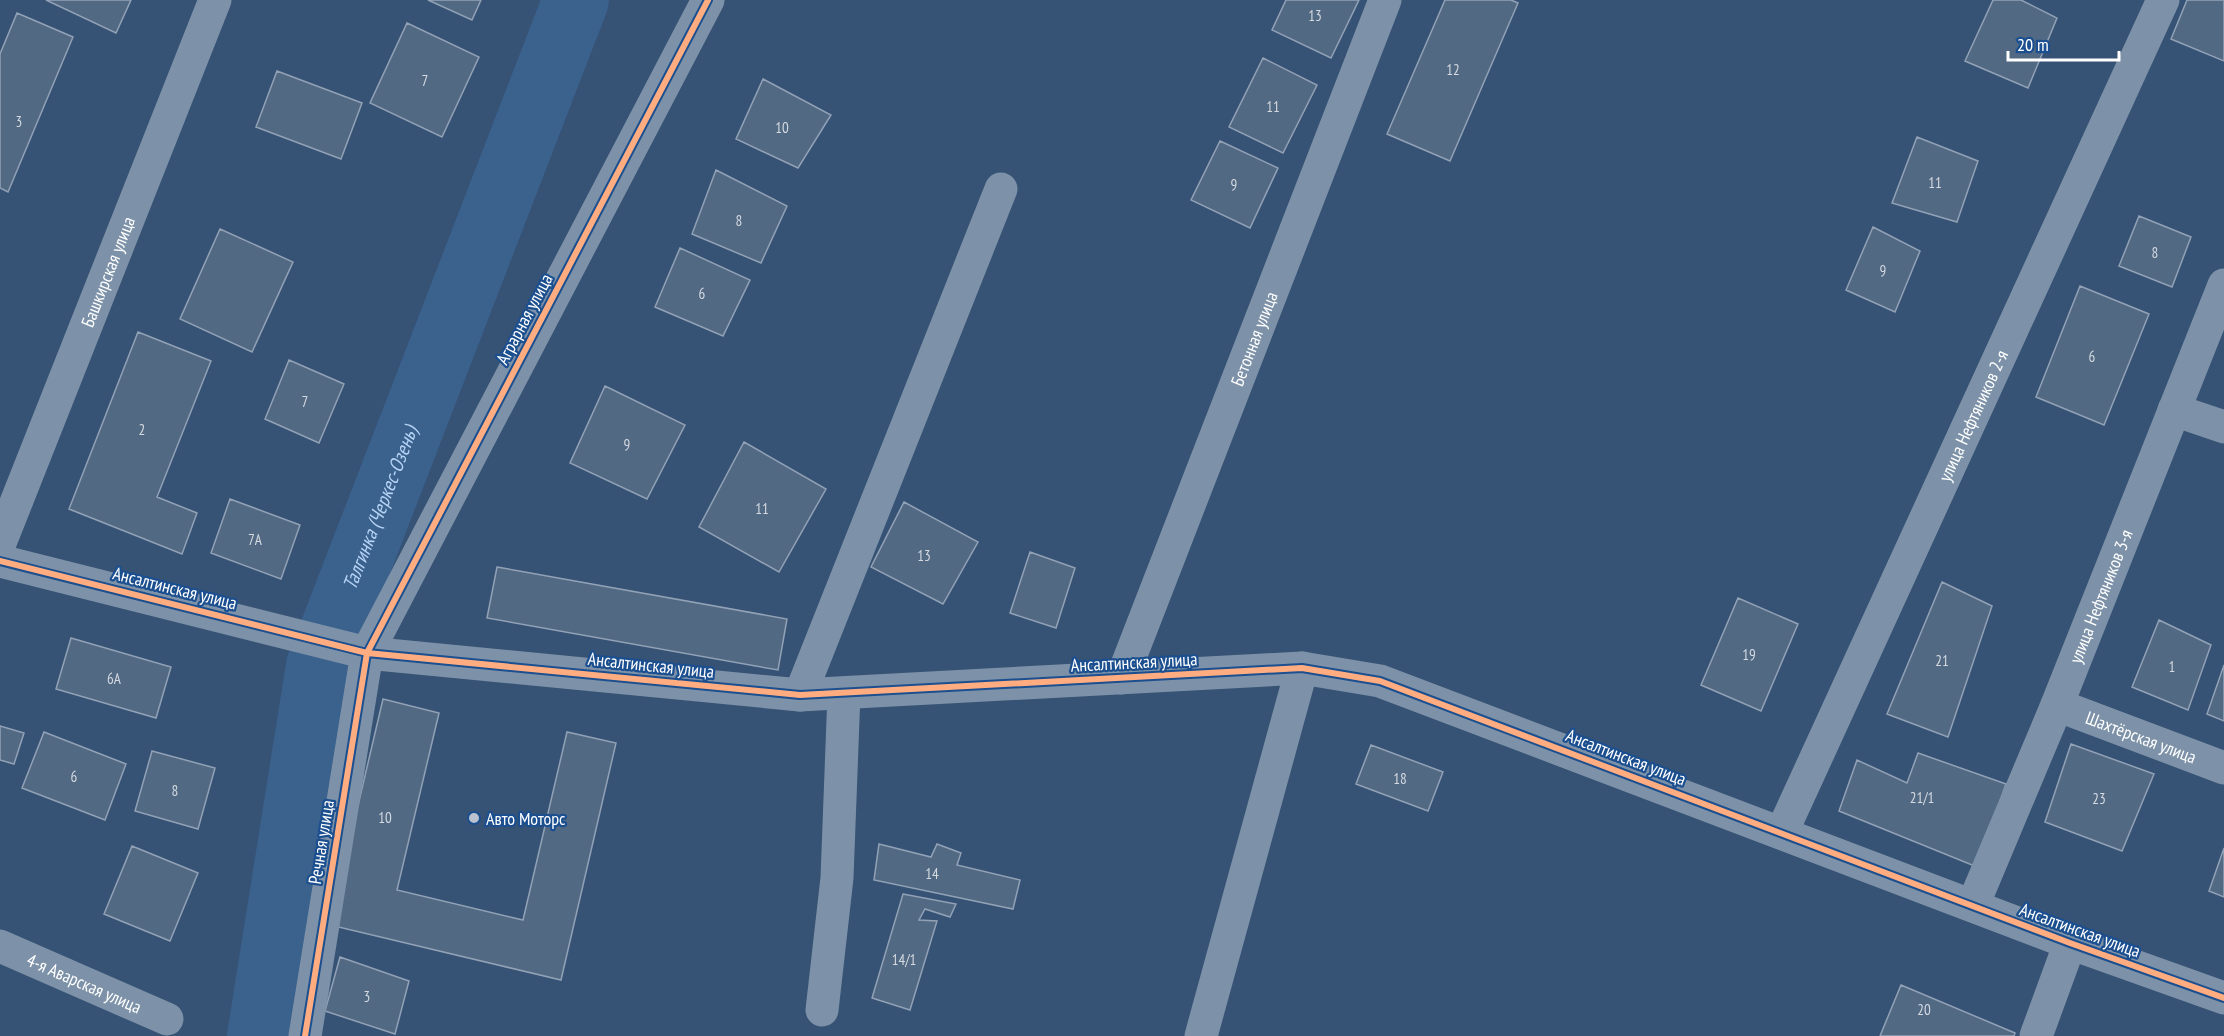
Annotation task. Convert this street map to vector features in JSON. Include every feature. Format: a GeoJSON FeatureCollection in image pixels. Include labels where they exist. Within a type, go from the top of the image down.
{"type":"FeatureCollection","features":[{"type":"Feature","properties":{"kind":"street","name":"Башкирская улица"},"geometry":{"type":"LineString","coordinates":[[0,543],[214,0]]}},
{"type":"Feature","properties":{"kind":"street","name":"Аграрная улица"},"geometry":{"type":"LineString","coordinates":[[357,650],[708,0]]}},
{"type":"Feature","properties":{"kind":"street","name":"Бетонная улица"},"geometry":{"type":"LineString","coordinates":[[1122,678],[1385,0]]}},
{"type":"Feature","properties":{"kind":"street","name":"улица Нефтяников 2-я"},"geometry":{"type":"LineString","coordinates":[[1782,832],[2163,0]]}},
{"type":"Feature","properties":{"kind":"street"},"geometry":{"type":"LineString","coordinates":[[800,695],[1001,189]]}},
{"type":"Feature","properties":{"kind":"street","name":"улица Нефтяников 3-я"},"geometry":{"type":"LineString","coordinates":[[1973,905],[2057,705],[2224,285]]}},
{"type":"Feature","properties":{"kind":"street"},"geometry":{"type":"LineString","coordinates":[[2174,410],[2224,427]]}},
{"type":"Feature","properties":{"kind":"street","name":"Ансалтинская улица"},"geometry":{"type":"LineString","coordinates":[[0,561],[357,650],[800,695],[1302,668],[1380,681],[2070,943],[2224,998]]}},
{"type":"Feature","properties":{"kind":"street","name":"Речная улица"},"geometry":{"type":"LineString","coordinates":[[305,1036],[357,650]]}},
{"type":"Feature","properties":{"kind":"street"},"geometry":{"type":"LineString","coordinates":[[1201,1036],[1302,668]]}},
{"type":"Feature","properties":{"kind":"street"},"geometry":{"type":"LineString","coordinates":[[822,1010],[837,878],[844,693]]}},
{"type":"Feature","properties":{"kind":"street","name":"Шахтёрская улица"},"geometry":{"type":"LineString","coordinates":[[2057,705],[2224,768]]}},
{"type":"Feature","properties":{"kind":"street"},"geometry":{"type":"LineString","coordinates":[[2036,1036],[2070,943]]}},
{"type":"Feature","properties":{"kind":"street","name":"4-я Аварская улица"},"geometry":{"type":"LineString","coordinates":[[0,946],[166,1018]]}},
{"type":"Feature","properties":{"kind":"building"},"geometry":{"type":"Polygon","coordinates":[[[46,0],[131,0],[116,33],[46,0]]]}},
{"type":"Feature","properties":{"kind":"building"},"geometry":{"type":"Polygon","coordinates":[[[428,0],[481,0],[472,20],[428,0]]]}},
{"type":"Feature","properties":{"kind":"building"},"geometry":{"type":"Polygon","coordinates":[[[1286,0],[1359,0],[1331,58],[1272,30],[1286,0]]]}},
{"type":"Feature","properties":{"kind":"building"},"geometry":{"type":"Polygon","coordinates":[[[1445,0],[1511,0],[1518,3],[1450,161],[1387,134],[1445,0]]]}},
{"type":"Feature","properties":{"kind":"building"},"geometry":{"type":"Polygon","coordinates":[[[1993,0],[2021,0],[2057,18],[2028,88],[1965,61],[1993,0]]]}},
{"type":"Feature","properties":{"kind":"building"},"geometry":{"type":"Polygon","coordinates":[[[2187,0],[2224,0],[2224,61],[2171,39],[2187,0]]]}},
{"type":"Feature","properties":{"kind":"building"},"geometry":{"type":"Polygon","coordinates":[[[17,13],[73,37],[8,192],[0,188],[0,54],[17,13]]]}},
{"type":"Feature","properties":{"kind":"building"},"geometry":{"type":"Polygon","coordinates":[[[407,23],[479,57],[442,137],[370,103],[407,23]]]}},
{"type":"Feature","properties":{"kind":"building"},"geometry":{"type":"Polygon","coordinates":[[[1263,58],[1317,85],[1283,153],[1229,127],[1263,58]]]}},
{"type":"Feature","properties":{"kind":"building"},"geometry":{"type":"Polygon","coordinates":[[[277,71],[362,103],[341,159],[256,127],[277,71]]]}},
{"type":"Feature","properties":{"kind":"building"},"geometry":{"type":"Polygon","coordinates":[[[763,79],[831,115],[798,168],[736,139],[763,79]]]}},
{"type":"Feature","properties":{"kind":"building"},"geometry":{"type":"Polygon","coordinates":[[[1917,137],[1978,161],[1957,222],[1892,203],[1917,137]]]}},
{"type":"Feature","properties":{"kind":"building"},"geometry":{"type":"Polygon","coordinates":[[[1220,141],[1278,168],[1250,228],[1191,200],[1220,141]]]}},
{"type":"Feature","properties":{"kind":"building"},"geometry":{"type":"Polygon","coordinates":[[[716,170],[787,206],[761,263],[692,234],[716,170]]]}},
{"type":"Feature","properties":{"kind":"building"},"geometry":{"type":"Polygon","coordinates":[[[2139,216],[2191,237],[2172,287],[2119,266],[2139,216]]]}},
{"type":"Feature","properties":{"kind":"building"},"geometry":{"type":"Polygon","coordinates":[[[1873,227],[1920,251],[1895,312],[1846,290],[1873,227]]]}},
{"type":"Feature","properties":{"kind":"building"},"geometry":{"type":"Polygon","coordinates":[[[220,229],[293,262],[252,352],[180,319],[220,229]]]}},
{"type":"Feature","properties":{"kind":"building"},"geometry":{"type":"Polygon","coordinates":[[[680,248],[750,280],[723,336],[655,307],[680,248]]]}},
{"type":"Feature","properties":{"kind":"building"},"geometry":{"type":"Polygon","coordinates":[[[2080,286],[2149,314],[2104,425],[2036,397],[2080,286]]]}},
{"type":"Feature","properties":{"kind":"building"},"geometry":{"type":"Polygon","coordinates":[[[138,332],[211,361],[157,497],[197,513],[182,554],[69,509],[138,332]]]}},
{"type":"Feature","properties":{"kind":"building"},"geometry":{"type":"Polygon","coordinates":[[[289,360],[344,384],[319,443],[265,419],[289,360]]]}},
{"type":"Feature","properties":{"kind":"building"},"geometry":{"type":"Polygon","coordinates":[[[605,386],[685,425],[647,499],[570,463],[605,386]]]}},
{"type":"Feature","properties":{"kind":"building"},"geometry":{"type":"Polygon","coordinates":[[[744,442],[826,489],[779,572],[699,527],[744,442]]]}},
{"type":"Feature","properties":{"kind":"building"},"geometry":{"type":"Polygon","coordinates":[[[230,499],[300,525],[281,579],[211,553],[230,499]]]}},
{"type":"Feature","properties":{"kind":"building"},"geometry":{"type":"Polygon","coordinates":[[[904,502],[978,542],[943,604],[871,567],[904,502]]]}},
{"type":"Feature","properties":{"kind":"building"},"geometry":{"type":"Polygon","coordinates":[[[1030,552],[1075,568],[1056,628],[1010,613],[1030,552]]]}},
{"type":"Feature","properties":{"kind":"building"},"geometry":{"type":"Polygon","coordinates":[[[497,567],[787,619],[778,670],[487,618],[497,567]]]}},
{"type":"Feature","properties":{"kind":"building"},"geometry":{"type":"Polygon","coordinates":[[[1942,582],[1992,606],[1948,737],[1887,714],[1942,582]]]}},
{"type":"Feature","properties":{"kind":"building"},"geometry":{"type":"Polygon","coordinates":[[[1738,598],[1798,624],[1761,711],[1701,685],[1738,598]]]}},
{"type":"Feature","properties":{"kind":"building"},"geometry":{"type":"Polygon","coordinates":[[[2159,620],[2211,645],[2188,710],[2132,687],[2159,620]]]}},
{"type":"Feature","properties":{"kind":"building"},"geometry":{"type":"Polygon","coordinates":[[[71,638],[171,667],[156,718],[56,689],[71,638]]]}},
{"type":"Feature","properties":{"kind":"building"},"geometry":{"type":"Polygon","coordinates":[[[2224,665],[2224,721],[2207,714],[2224,665]]]}},
{"type":"Feature","properties":{"kind":"building"},"geometry":{"type":"Polygon","coordinates":[[[383,699],[439,713],[397,890],[523,920],[567,732],[616,743],[561,980],[330,925],[383,699]]]}},
{"type":"Feature","properties":{"kind":"building"},"geometry":{"type":"Polygon","coordinates":[[[0,726],[24,733],[14,764],[0,760],[0,726]]]}},
{"type":"Feature","properties":{"kind":"building"},"geometry":{"type":"Polygon","coordinates":[[[44,732],[126,764],[105,820],[22,788],[44,732]]]}},
{"type":"Feature","properties":{"kind":"building"},"geometry":{"type":"Polygon","coordinates":[[[2071,744],[2154,774],[2122,851],[2045,822],[2071,744]]]}},
{"type":"Feature","properties":{"kind":"building"},"geometry":{"type":"Polygon","coordinates":[[[1371,745],[1443,772],[1428,811],[1356,784],[1371,745]]]}},
{"type":"Feature","properties":{"kind":"building"},"geometry":{"type":"Polygon","coordinates":[[[152,751],[215,768],[198,829],[135,811],[152,751]]]}},
{"type":"Feature","properties":{"kind":"building"},"geometry":{"type":"Polygon","coordinates":[[[1918,753],[2006,784],[1977,867],[1839,811],[1857,760],[1907,783],[1918,753]]]}},
{"type":"Feature","properties":{"kind":"building"},"geometry":{"type":"Polygon","coordinates":[[[879,844],[931,857],[937,844],[961,853],[957,865],[1020,880],[1013,909],[874,880],[879,844]]]}},
{"type":"Feature","properties":{"kind":"building"},"geometry":{"type":"Polygon","coordinates":[[[132,846],[198,873],[170,941],[104,914],[132,846]]]}},
{"type":"Feature","properties":{"kind":"building"},"geometry":{"type":"Polygon","coordinates":[[[2224,848],[2224,897],[2209,891],[2224,848]]]}},
{"type":"Feature","properties":{"kind":"building"},"geometry":{"type":"Polygon","coordinates":[[[903,894],[956,904],[950,917],[925,909],[919,920],[937,921],[910,1010],[872,998],[903,894]]]}},
{"type":"Feature","properties":{"kind":"building"},"geometry":{"type":"Polygon","coordinates":[[[340,957],[409,981],[395,1034],[325,1011],[340,957]]]}},
{"type":"Feature","properties":{"kind":"building"},"geometry":{"type":"Polygon","coordinates":[[[1901,985],[2015,1033],[2014,1036],[1880,1036],[1901,985]]]}},
{"type":"Feature","properties":{"kind":"waterway","name":"Талгинка (Черкес-Озень)"},"geometry":{"type":"LineString","coordinates":[[260,1036],[319,666],[576,0]]}},
{"type":"Feature","properties":{"kind":"cycle path"},"geometry":{"type":"LineString","coordinates":[[305,1036],[367,653],[708,0]]}},
{"type":"Feature","properties":{"kind":"cycle path"},"geometry":{"type":"LineString","coordinates":[[0,561],[367,653],[800,695],[1302,668],[1380,681],[2070,943],[2224,998]]}},
{"type":"Feature","properties":{"kind":"place","name":"Авто Моторс"},"geometry":{"type":"Point","coordinates":[474,818]}}]}
